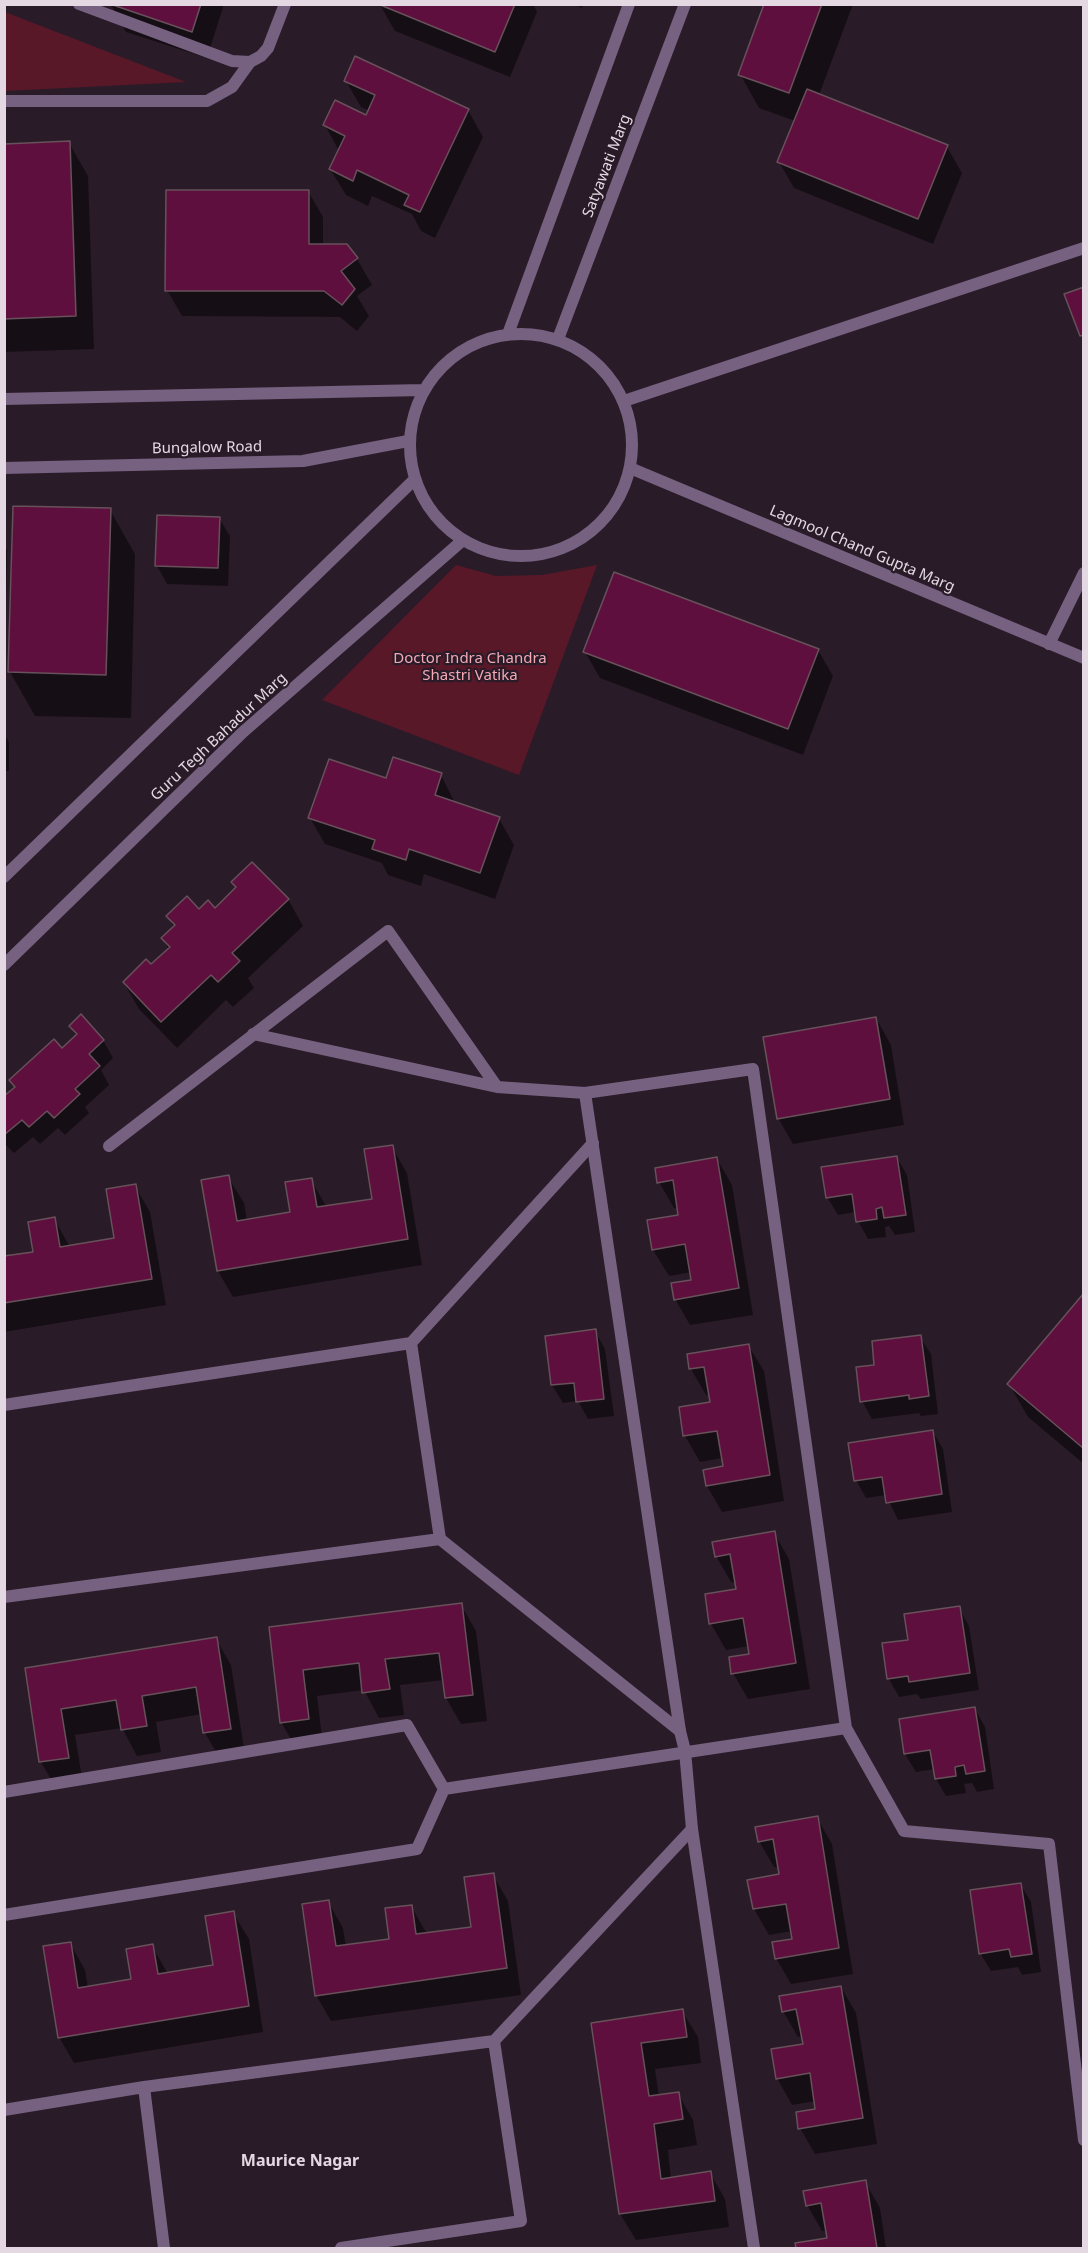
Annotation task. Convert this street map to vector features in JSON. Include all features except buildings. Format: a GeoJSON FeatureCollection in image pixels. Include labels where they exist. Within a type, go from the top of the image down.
{"type":"FeatureCollection","features":[{"type":"Feature","properties":{"kind":"street"},"geometry":{"type":"LineString","coordinates":[[79,4],[232,61],[250,62]]}},
{"type":"Feature","properties":{"kind":"street"},"geometry":{"type":"LineString","coordinates":[[4,101],[207,101],[232,87],[250,62],[261,56],[268,48],[285,4]]}},
{"type":"Feature","properties":{"kind":"street"},"geometry":{"type":"LineString","coordinates":[[508,334],[629,4]]}},
{"type":"Feature","properties":{"kind":"street","name":"Satyawati Marg"},"geometry":{"type":"LineString","coordinates":[[558,339],[685,4]]}},
{"type":"Feature","properties":{"kind":"street"},"geometry":{"type":"LineString","coordinates":[[624,401],[1083,248]]}},
{"type":"Feature","properties":{"kind":"street"},"geometry":{"type":"LineString","coordinates":[[508,334],[558,339],[585,353],[608,374],[624,401],[632,434],[630,468],[616,501],[594,528],[565,547],[530,556],[495,553],[463,540],[433,515],[414,480],[408,441],[423,390],[458,352],[508,334]]}},
{"type":"Feature","properties":{"kind":"street"},"geometry":{"type":"LineString","coordinates":[[4,399],[423,390]]}},
{"type":"Feature","properties":{"kind":"street","name":"Bungalow Road"},"geometry":{"type":"LineString","coordinates":[[4,468],[303,461],[408,441]]}},
{"type":"Feature","properties":{"kind":"street","name":"Lagmool Chand Gupta Marg"},"geometry":{"type":"LineString","coordinates":[[630,468],[1083,658]]}},
{"type":"Feature","properties":{"kind":"street"},"geometry":{"type":"LineString","coordinates":[[4,877],[414,480]]}},
{"type":"Feature","properties":{"kind":"street","name":"Guru Tegh Bahadur Marg"},"geometry":{"type":"LineString","coordinates":[[4,965],[243,732],[463,540]]}},
{"type":"Feature","properties":{"kind":"street"},"geometry":{"type":"LineString","coordinates":[[1050,644],[1083,573]]}},
{"type":"Feature","properties":{"kind":"street"},"geometry":{"type":"LineString","coordinates":[[109,1146],[388,931],[497,1087]]}},
{"type":"Feature","properties":{"kind":"street"},"geometry":{"type":"LineString","coordinates":[[253,1035],[497,1087],[585,1093],[753,1069],[846,1728],[904,1831],[1048,1844],[1083,2140]]}},
{"type":"Feature","properties":{"kind":"street"},"geometry":{"type":"LineString","coordinates":[[585,1093],[680,1731],[685,1751],[692,1829],[754,2248]]}},
{"type":"Feature","properties":{"kind":"street"},"geometry":{"type":"LineString","coordinates":[[4,1405],[411,1343],[593,1143]]}},
{"type":"Feature","properties":{"kind":"street"},"geometry":{"type":"LineString","coordinates":[[411,1343],[440,1539],[680,1731]]}},
{"type":"Feature","properties":{"kind":"street"},"geometry":{"type":"LineString","coordinates":[[4,1597],[440,1539]]}},
{"type":"Feature","properties":{"kind":"street"},"geometry":{"type":"LineString","coordinates":[[4,1792],[407,1725],[444,1789]]}},
{"type":"Feature","properties":{"kind":"street"},"geometry":{"type":"LineString","coordinates":[[444,1789],[846,1728]]}},
{"type":"Feature","properties":{"kind":"street"},"geometry":{"type":"LineString","coordinates":[[4,1915],[417,1849],[444,1789]]}},
{"type":"Feature","properties":{"kind":"street"},"geometry":{"type":"LineString","coordinates":[[4,2110],[144,2087],[494,2041],[692,1829]]}},
{"type":"Feature","properties":{"kind":"street"},"geometry":{"type":"LineString","coordinates":[[341,2248],[521,2221],[494,2041]]}},
{"type":"Feature","properties":{"kind":"street"},"geometry":{"type":"LineString","coordinates":[[144,2087],[164,2248]]}},
{"type":"Feature","properties":{"kind":"green space"},"geometry":{"type":"Polygon","coordinates":[[[5,12],[186,82],[5,91],[5,12]]]}},
{"type":"Feature","properties":{"kind":"green space","name":"Doctor Indra Chandra Shastri Vatika"},"geometry":{"type":"Polygon","coordinates":[[[456,565],[496,576],[542,575],[597,565],[519,775],[322,700],[456,565]]]}},
{"type":"Feature","properties":{"kind":"district","name":"Maurice Nagar"},"geometry":{"type":"Point","coordinates":[300,2161]}}]}
